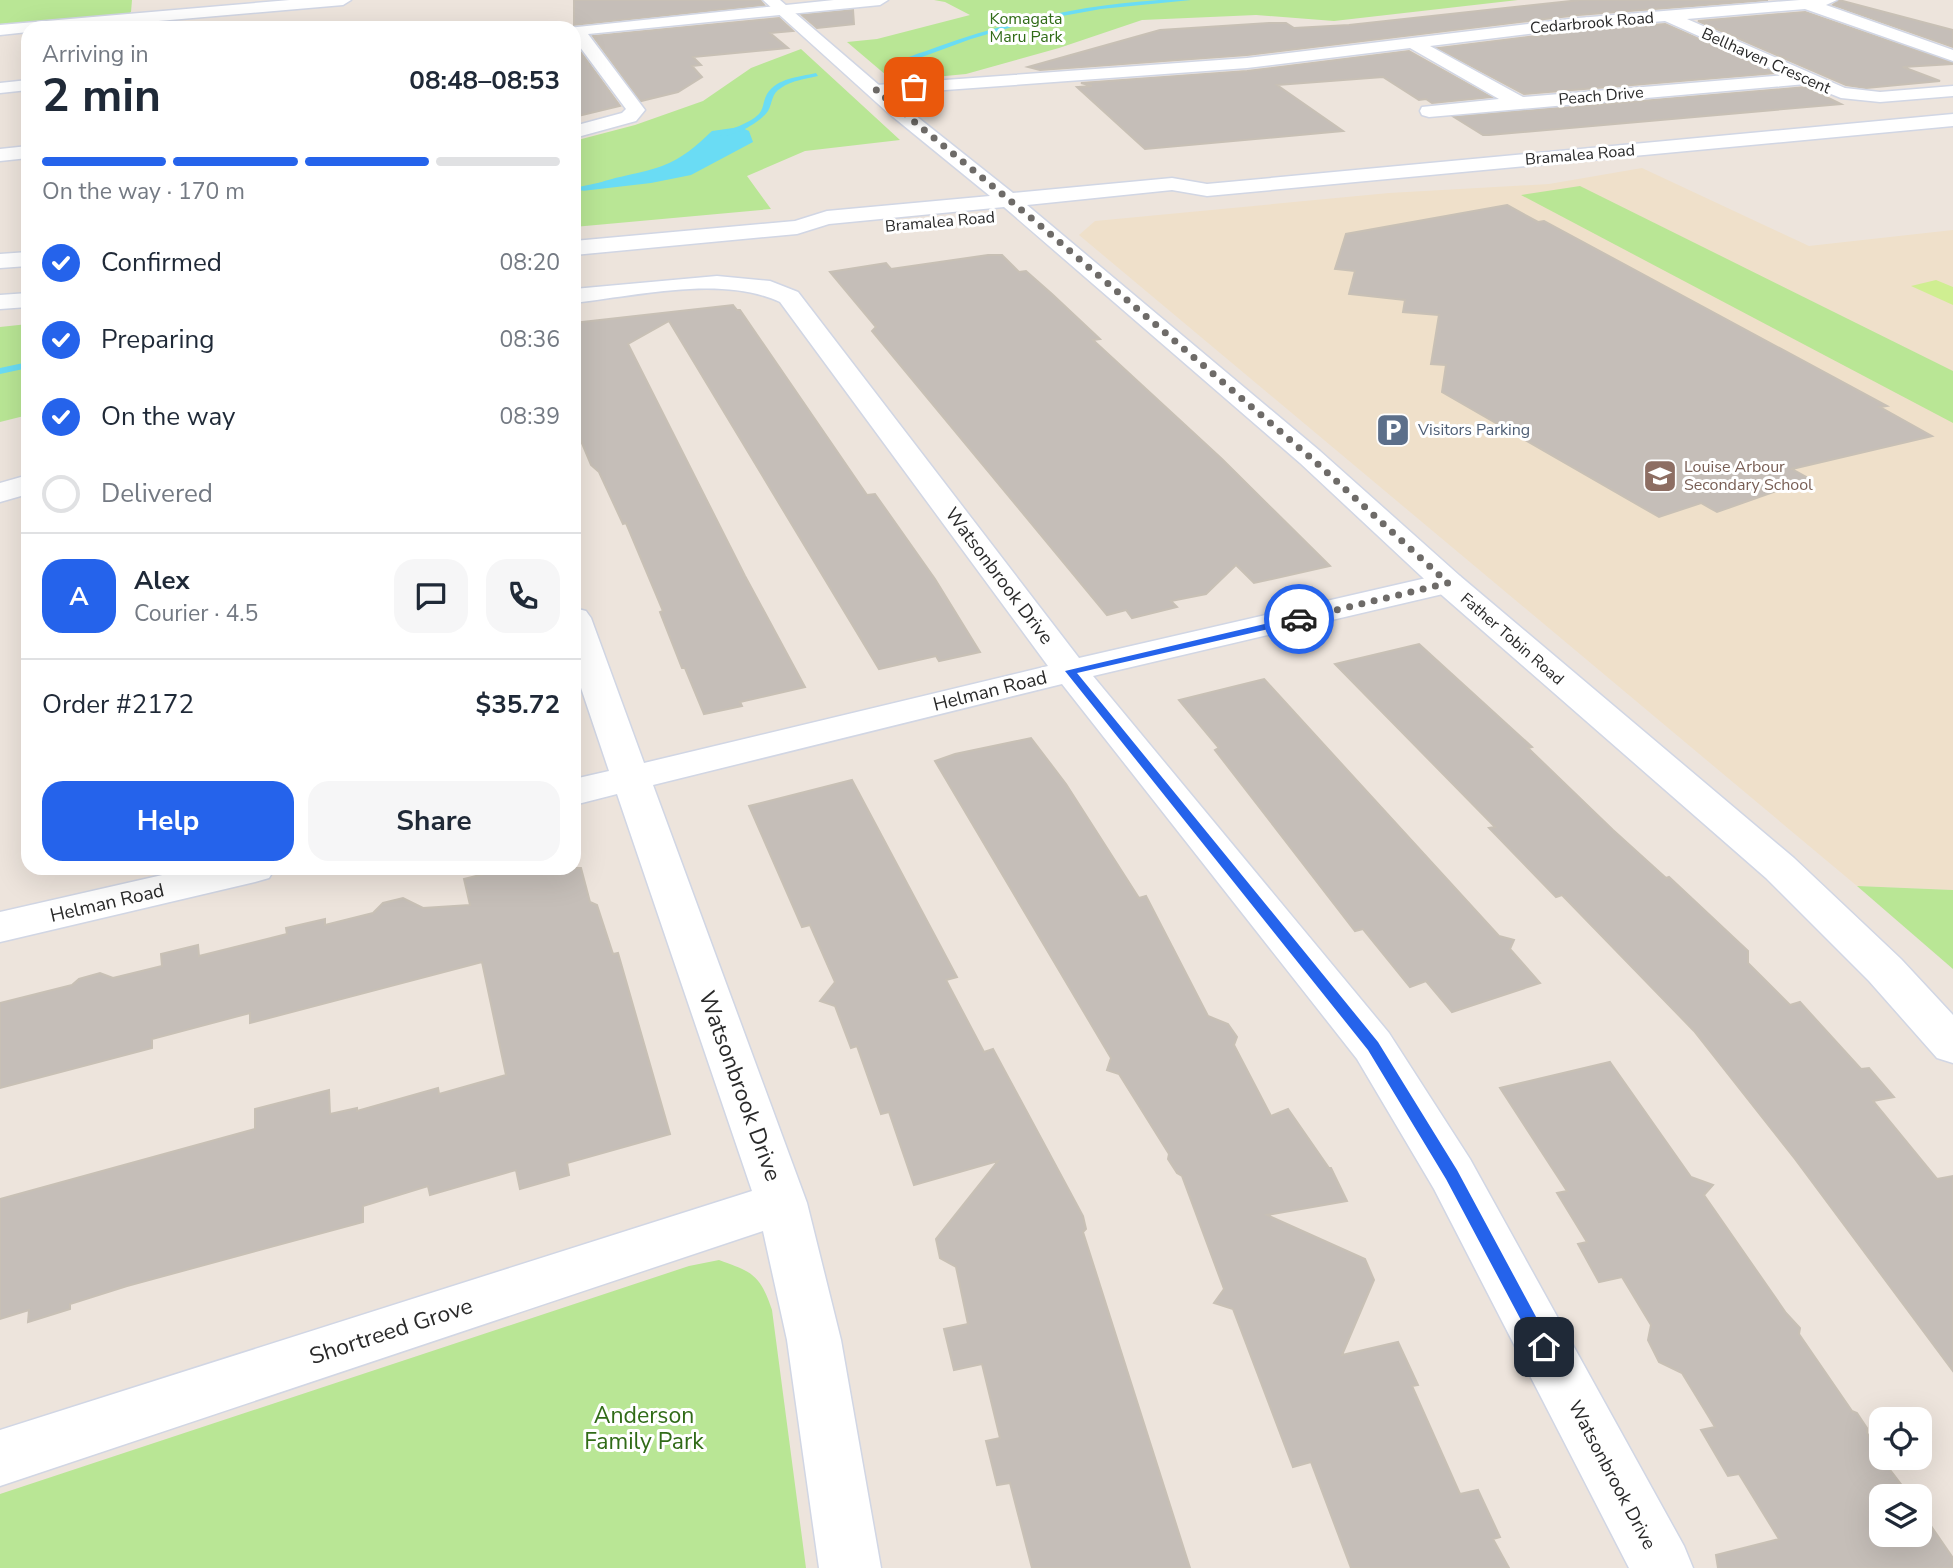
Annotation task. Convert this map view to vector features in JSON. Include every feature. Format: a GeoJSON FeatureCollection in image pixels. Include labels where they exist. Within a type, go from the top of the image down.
{"type":"FeatureCollection","features":[{"type":"Feature","properties":{"kind":"street"},"geometry":{"type":"LineString","coordinates":[[143,21],[145,0]]}},
{"type":"Feature","properties":{"kind":"street"},"geometry":{"type":"LineString","coordinates":[[160,21],[343,0]]}},
{"type":"Feature","properties":{"kind":"street"},"geometry":{"type":"LineString","coordinates":[[581,30],[777,5],[880,0]]}},
{"type":"Feature","properties":{"kind":"street","name":"Cedarbrook Road"},"geometry":{"type":"LineString","coordinates":[[876,90],[1247,63],[1577,23],[1829,0]]}},
{"type":"Feature","properties":{"kind":"street"},"geometry":{"type":"LineString","coordinates":[[1806,4],[1861,21],[1953,56]]}},
{"type":"Feature","properties":{"kind":"street","name":"Father Tobin Road"},"geometry":{"type":"LineString","coordinates":[[777,5],[1310,457],[1448,583],[1799,886],[1885,970],[1953,1045]]}},
{"type":"Feature","properties":{"kind":"street","name":"Bellhaven Crescent"},"geometry":{"type":"LineString","coordinates":[[1666,16],[1841,93],[1868,97],[1953,91]]}},
{"type":"Feature","properties":{"kind":"street"},"geometry":{"type":"LineString","coordinates":[[0,30],[21,29]]}},
{"type":"Feature","properties":{"kind":"street"},"geometry":{"type":"LineString","coordinates":[[581,39],[636,110],[629,117],[581,130]]}},
{"type":"Feature","properties":{"kind":"street"},"geometry":{"type":"LineString","coordinates":[[1413,43],[1519,103]]}},
{"type":"Feature","properties":{"kind":"street","name":"Cedarbrook Road"},"geometry":{"type":"LineString","coordinates":[[1240,46],[1355,50]]}},
{"type":"Feature","properties":{"kind":"street","name":"Cedarbrook Road"},"geometry":{"type":"LineString","coordinates":[[1116,73],[1205,48]]}},
{"type":"Feature","properties":{"kind":"street","name":"Peach Drive"},"geometry":{"type":"LineString","coordinates":[[1429,111],[1805,79]]}},
{"type":"Feature","properties":{"kind":"street"},"geometry":{"type":"LineString","coordinates":[[0,88],[21,86]]}},
{"type":"Feature","properties":{"kind":"street","name":"Bramalea Road"},"geometry":{"type":"LineString","coordinates":[[581,247],[797,228],[826,232],[1017,207],[1187,200],[1207,190],[1953,120]]}},
{"type":"Feature","properties":{"kind":"street"},"geometry":{"type":"LineString","coordinates":[[0,155],[21,153]]}},
{"type":"Feature","properties":{"kind":"street"},"geometry":{"type":"LineString","coordinates":[[0,261],[21,260]]}},
{"type":"Feature","properties":{"kind":"street","name":"Watsonbrook Drive"},"geometry":{"type":"LineString","coordinates":[[581,295],[738,282],[779,289],[789,297],[1070,671],[1373,1046],[1452,1174],[1662,1568]]}},
{"type":"Feature","properties":{"kind":"street"},"geometry":{"type":"LineString","coordinates":[[0,302],[21,300]]}},
{"type":"Feature","properties":{"kind":"street"},"geometry":{"type":"LineString","coordinates":[[0,493],[21,486]]}},
{"type":"Feature","properties":{"kind":"street","name":"Helman Road"},"geometry":{"type":"LineString","coordinates":[[581,790],[1070,671],[1448,583]]}},
{"type":"Feature","properties":{"kind":"street","name":"Watsonbrook Drive"},"geometry":{"type":"LineString","coordinates":[[581,638],[782,1203],[803,1281],[814,1340],[850,1568]]}},
{"type":"Feature","properties":{"kind":"street","name":"Helman Road"},"geometry":{"type":"LineString","coordinates":[[0,927],[147,881],[197,875]]}},
{"type":"Feature","properties":{"kind":"street","name":"Shortreed Grove"},"geometry":{"type":"LineString","coordinates":[[0,1458],[782,1203]]}},
{"type":"Feature","properties":{"kind":"shaded area","name":"Louise Arbour Secondary School"},"geometry":{"type":"Polygon","coordinates":[[[1642,168],[1809,246],[1953,230],[1953,890],[1857,886],[1079,235],[1095,221],[1389,193],[1549,184],[1642,168]]]}},
{"type":"Feature","properties":{"kind":"green space"},"geometry":{"type":"Polygon","coordinates":[[[0,0],[132,0],[131,12],[127,15],[64,21],[21,21],[21,25],[0,27],[0,0]]]}},
{"type":"Feature","properties":{"kind":"green space","name":"Komagata Maru Park"},"geometry":{"type":"Polygon","coordinates":[[[934,0],[1518,0],[1334,21],[1256,15],[1142,20],[1059,48],[966,74],[893,81],[847,42],[877,39],[970,15],[945,2],[934,0]]]}},
{"type":"Feature","properties":{"kind":"green space"},"geometry":{"type":"Polygon","coordinates":[[[801,49],[900,140],[805,151],[747,176],[771,209],[581,226],[581,139],[635,125],[703,101],[751,68],[801,49]]]}},
{"type":"Feature","properties":{"kind":"green space"},"geometry":{"type":"Polygon","coordinates":[[[1580,186],[1953,371],[1953,423],[1521,195],[1580,186]]]}},
{"type":"Feature","properties":{"kind":"green space"},"geometry":{"type":"Polygon","coordinates":[[[1936,280],[1953,287],[1953,305],[1911,286],[1936,280]]]}},
{"type":"Feature","properties":{"kind":"green space"},"geometry":{"type":"Polygon","coordinates":[[[21,325],[21,417],[0,422],[0,327],[21,325]]]}},
{"type":"Feature","properties":{"kind":"green space"},"geometry":{"type":"Polygon","coordinates":[[[1857,886],[1953,890],[1953,969],[1857,886]]]}},
{"type":"Feature","properties":{"kind":"green space","name":"Anderson Family Park"},"geometry":{"type":"Polygon","coordinates":[[[719,1260],[753,1276],[763,1289],[772,1310],[806,1568],[0,1568],[0,1494],[689,1266],[719,1260]]]}},
{"type":"Feature","properties":{"kind":"water"},"geometry":{"type":"Polygon","coordinates":[[[740,127],[749,131],[753,142],[691,175],[651,183],[582,191],[601,182],[676,160],[712,131],[740,127]]]}},
{"type":"Feature","properties":{"kind":"building"},"geometry":{"type":"Polygon","coordinates":[[[574,0],[760,0],[764,5],[581,24],[581,21],[574,21],[574,0]]]}},
{"type":"Feature","properties":{"kind":"building"},"geometry":{"type":"Polygon","coordinates":[[[1580,0],[1768,0],[1578,15],[1247,55],[1040,70],[1028,67],[1160,30],[1269,23],[1286,23],[1294,28],[1349,25],[1580,0]]]}},
{"type":"Feature","properties":{"kind":"building"},"geometry":{"type":"Polygon","coordinates":[[[1839,0],[1953,30],[1953,47],[1833,5],[1839,0]]]}},
{"type":"Feature","properties":{"kind":"building"},"geometry":{"type":"Polygon","coordinates":[[[853,10],[854,24],[817,28],[802,15],[853,10]]]}},
{"type":"Feature","properties":{"kind":"building"},"geometry":{"type":"Polygon","coordinates":[[[1805,12],[1953,64],[1903,67],[1940,81],[1866,88],[1846,85],[1698,21],[1805,12]]]}},
{"type":"Feature","properties":{"kind":"building"},"geometry":{"type":"Polygon","coordinates":[[[779,18],[793,31],[770,33],[788,48],[693,57],[701,65],[692,66],[702,77],[678,92],[641,101],[593,36],[779,18]]]}},
{"type":"Feature","properties":{"kind":"building"},"geometry":{"type":"Polygon","coordinates":[[[1665,24],[1776,73],[1524,94],[1438,48],[1578,31],[1665,24]]]}},
{"type":"Feature","properties":{"kind":"building"},"geometry":{"type":"Polygon","coordinates":[[[1409,51],[1491,97],[1432,103],[1426,99],[1419,100],[1383,77],[1277,85],[1343,131],[1145,149],[1077,87],[1092,86],[1081,83],[1247,71],[1409,51]]]}},
{"type":"Feature","properties":{"kind":"building"},"geometry":{"type":"Polygon","coordinates":[[[581,53],[620,106],[581,115],[581,53]]]}},
{"type":"Feature","properties":{"kind":"building"},"geometry":{"type":"Polygon","coordinates":[[[1806,87],[1841,104],[1489,135],[1483,135],[1454,117],[1806,87]]]}},
{"type":"Feature","properties":{"kind":"building"},"geometry":{"type":"Polygon","coordinates":[[[1507,205],[1538,222],[1544,221],[1887,406],[1880,407],[1932,436],[1792,469],[1810,479],[1717,512],[1701,503],[1659,517],[1442,392],[1446,365],[1431,364],[1439,315],[1403,312],[1405,300],[1349,294],[1355,271],[1335,269],[1346,234],[1507,205]]]}},
{"type":"Feature","properties":{"kind":"building"},"geometry":{"type":"Polygon","coordinates":[[[1002,255],[1019,272],[1026,271],[1052,294],[1100,339],[1093,340],[1222,459],[1330,566],[1254,583],[1236,565],[1206,594],[1171,601],[1177,607],[1132,618],[1126,610],[1107,615],[872,331],[876,327],[830,272],[886,263],[891,269],[1002,255]]]}},
{"type":"Feature","properties":{"kind":"building"},"geometry":{"type":"Polygon","coordinates":[[[733,305],[740,310],[867,495],[875,494],[935,579],[980,652],[939,661],[936,656],[879,669],[669,321],[628,344],[745,576],[805,687],[740,702],[742,706],[704,714],[685,668],[682,668],[660,612],[663,611],[626,523],[623,524],[581,441],[581,322],[733,305]]]}},
{"type":"Feature","properties":{"kind":"building"},"geometry":{"type":"Polygon","coordinates":[[[1419,644],[1532,747],[1528,748],[1613,830],[1666,878],[1669,877],[1748,951],[1748,963],[1790,1005],[1800,1002],[1861,1069],[1869,1068],[1894,1097],[1873,1101],[1937,1179],[1953,1176],[1953,1371],[1795,1159],[1694,1031],[1562,895],[1556,897],[1489,828],[1495,827],[1335,664],[1419,644]]]}},
{"type":"Feature","properties":{"kind":"building"},"geometry":{"type":"Polygon","coordinates":[[[1264,679],[1499,936],[1514,940],[1510,949],[1540,983],[1452,1012],[1426,981],[1410,987],[1363,929],[1355,931],[1215,750],[1219,748],[1179,700],[1264,679]]]}},
{"type":"Feature","properties":{"kind":"building"},"geometry":{"type":"Polygon","coordinates":[[[1031,738],[1066,784],[1139,898],[1146,896],[1208,1016],[1228,1024],[1237,1037],[1234,1045],[1271,1116],[1288,1109],[1331,1168],[1347,1201],[1267,1215],[1365,1259],[1374,1280],[1342,1355],[1398,1342],[1418,1385],[1412,1386],[1460,1494],[1478,1490],[1500,1537],[1493,1539],[1509,1568],[1351,1568],[1311,1462],[1293,1467],[1233,1309],[1214,1303],[1224,1289],[1182,1176],[1168,1159],[1169,1154],[1119,1074],[1107,1070],[1111,1058],[935,761],[955,754],[1031,738]]]}},
{"type":"Feature","properties":{"kind":"building"},"geometry":{"type":"Polygon","coordinates":[[[852,780],[957,977],[946,980],[984,1052],[993,1049],[1083,1216],[1086,1229],[1083,1232],[1190,1568],[1032,1568],[1010,1483],[997,1485],[986,1441],[1000,1438],[982,1364],[954,1370],[944,1329],[968,1324],[956,1267],[940,1258],[936,1239],[998,1161],[914,1185],[889,1112],[881,1114],[857,1046],[851,1048],[835,1006],[820,1001],[835,982],[810,925],[802,927],[749,806],[852,780]]]}},
{"type":"Feature","properties":{"kind":"building"},"geometry":{"type":"Polygon","coordinates":[[[581,868],[590,902],[597,905],[613,954],[618,953],[670,1134],[567,1163],[569,1175],[520,1189],[516,1170],[430,1195],[428,1186],[363,1206],[363,1222],[127,1286],[70,1304],[70,1309],[28,1322],[29,1310],[0,1319],[0,1199],[255,1129],[255,1109],[329,1090],[330,1114],[357,1108],[357,1111],[438,1088],[439,1094],[506,1075],[482,962],[250,1023],[250,1013],[152,1039],[152,1048],[0,1088],[0,1003],[72,985],[79,979],[100,973],[113,978],[162,966],[161,954],[198,945],[199,956],[287,934],[286,928],[325,919],[325,925],[373,913],[383,903],[403,898],[423,908],[470,905],[464,879],[480,875],[581,875],[581,868]]]}},
{"type":"Feature","properties":{"kind":"building"},"geometry":{"type":"Polygon","coordinates":[[[1610,1062],[1691,1177],[1713,1185],[1704,1195],[1786,1313],[1800,1328],[1799,1334],[1852,1411],[1857,1413],[1867,1428],[1869,1470],[1890,1470],[1901,1484],[1869,1484],[1869,1547],[1932,1547],[1932,1527],[1953,1558],[1953,1568],[1718,1568],[1716,1555],[1779,1539],[1739,1474],[1728,1476],[1701,1430],[1715,1427],[1682,1373],[1659,1362],[1648,1340],[1651,1325],[1622,1277],[1599,1282],[1578,1244],[1587,1242],[1557,1193],[1567,1191],[1500,1088],[1610,1062]]]}},
{"type":"Feature","properties":{"kind":"waterway"},"geometry":{"type":"LineString","coordinates":[[890,67],[969,38],[1029,20],[1101,8],[1188,0]]}},
{"type":"Feature","properties":{"kind":"waterway"},"geometry":{"type":"LineString","coordinates":[[724,135],[763,114],[768,98],[777,87],[789,81],[816,75]]}},
{"type":"Feature","properties":{"kind":"waterway"},"geometry":{"type":"LineString","coordinates":[[581,189],[607,183]]}},
{"type":"Feature","properties":{"kind":"waterway"},"geometry":{"type":"LineString","coordinates":[[0,371],[21,366]]}},
{"type":"Feature","properties":{"kind":"way so far"},"geometry":{"type":"LineString","coordinates":[[914,87],[876,90],[1042,227],[1310,457],[1448,583],[1299,619]]}},
{"type":"Feature","properties":{"kind":"place","name":"Visitors Parking"},"geometry":{"type":"Point","coordinates":[1393,430]}},
{"type":"Feature","properties":{"kind":"place","name":"Louise Arbour Secondary School"},"geometry":{"type":"Point","coordinates":[1660,476]}},
{"type":"Feature","properties":{"kind":"route"},"geometry":{"type":"LineString","coordinates":[[1299,619],[1070,671],[1373,1046],[1452,1174],[1544,1347]]}}]}
